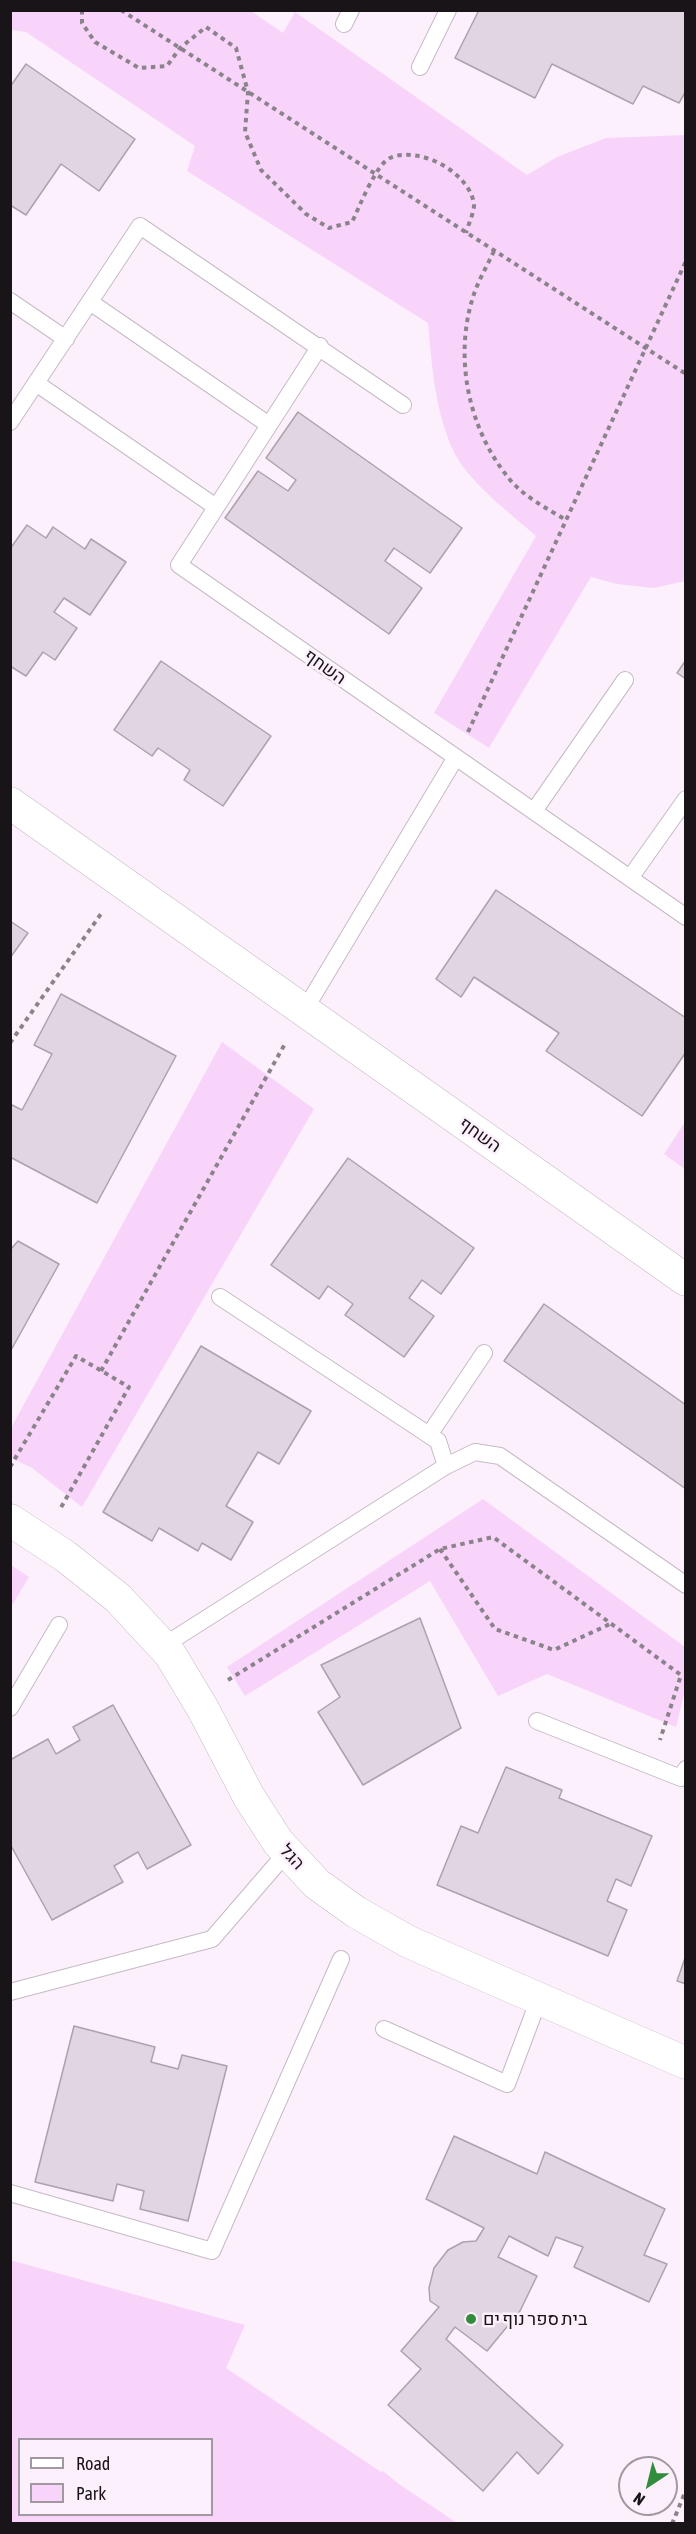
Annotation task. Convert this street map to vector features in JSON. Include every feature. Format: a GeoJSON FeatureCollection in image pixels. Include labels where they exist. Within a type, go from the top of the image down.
{"type":"FeatureCollection","features":[{"type":"Feature","properties":{"kind":"street","name":"השחף"},"geometry":{"type":"LineString","coordinates":[[10,803],[686,1280]]}},
{"type":"Feature","properties":{"kind":"street","name":"הגל"},"geometry":{"type":"LineString","coordinates":[[10,1520],[42,1540],[118,1598],[170,1654],[197,1699],[249,1797],[278,1842],[317,1884],[356,1912],[408,1942],[686,2063]]}},
{"type":"Feature","properties":{"kind":"lane"},"geometry":{"type":"LineString","coordinates":[[420,67],[448,10]]}},
{"type":"Feature","properties":{"kind":"lane"},"geometry":{"type":"LineString","coordinates":[[12,415],[66,339],[140,226],[320,346],[403,405]]}},
{"type":"Feature","properties":{"kind":"lane"},"geometry":{"type":"LineString","coordinates":[[10,301],[66,339]]}},
{"type":"Feature","properties":{"kind":"lane"},"geometry":{"type":"LineString","coordinates":[[90,302],[269,425]]}},
{"type":"Feature","properties":{"kind":"lane","name":"השחף"},"geometry":{"type":"LineString","coordinates":[[320,346],[179,565],[686,916]]}},
{"type":"Feature","properties":{"kind":"lane"},"geometry":{"type":"LineString","coordinates":[[36,382],[216,507]]}},
{"type":"Feature","properties":{"kind":"lane"},"geometry":{"type":"LineString","coordinates":[[534,812],[625,680]]}},
{"type":"Feature","properties":{"kind":"lane"},"geometry":{"type":"LineString","coordinates":[[304,1011],[456,757]]}},
{"type":"Feature","properties":{"kind":"lane"},"geometry":{"type":"LineString","coordinates":[[630,878],[686,799]]}},
{"type":"Feature","properties":{"kind":"lane"},"geometry":{"type":"LineString","coordinates":[[220,1297],[438,1441],[446,1466]]}},
{"type":"Feature","properties":{"kind":"lane"},"geometry":{"type":"LineString","coordinates":[[429,1436],[484,1353]]}},
{"type":"Feature","properties":{"kind":"lane"},"geometry":{"type":"LineString","coordinates":[[163,1646],[446,1466],[475,1452],[500,1456],[686,1585]]}},
{"type":"Feature","properties":{"kind":"lane"},"geometry":{"type":"LineString","coordinates":[[10,1708],[59,1625]]}},
{"type":"Feature","properties":{"kind":"lane"},"geometry":{"type":"LineString","coordinates":[[537,1721],[681,1778],[686,1769]]}},
{"type":"Feature","properties":{"kind":"lane"},"geometry":{"type":"LineString","coordinates":[[10,1992],[212,1939],[287,1852]]}},
{"type":"Feature","properties":{"kind":"lane"},"geometry":{"type":"LineString","coordinates":[[10,2193],[212,2251],[341,1959]]}},
{"type":"Feature","properties":{"kind":"lane"},"geometry":{"type":"LineString","coordinates":[[384,2029],[507,2084],[539,1999]]}},
{"type":"Feature","properties":{"kind":"path"},"geometry":{"type":"LineString","coordinates":[[82,10],[82,23],[95,42],[139,68],[167,66],[180,48],[206,27],[236,48],[248,93],[245,132],[261,170],[306,214],[329,228],[351,222],[376,174],[388,159],[407,154],[439,163],[462,179],[474,206],[466,232]]}},
{"type":"Feature","properties":{"kind":"path"},"geometry":{"type":"LineString","coordinates":[[121,10],[686,374]]}},
{"type":"Feature","properties":{"kind":"path"},"geometry":{"type":"LineString","coordinates":[[494,251],[473,297],[465,340],[467,392],[484,440],[507,477],[538,503],[566,520]]}},
{"type":"Feature","properties":{"kind":"path"},"geometry":{"type":"LineString","coordinates":[[456,757],[686,261]]}},
{"type":"Feature","properties":{"kind":"path"},"geometry":{"type":"LineString","coordinates":[[10,1043],[123,882]]}},
{"type":"Feature","properties":{"kind":"path"},"geometry":{"type":"LineString","coordinates":[[100,1371],[304,1011]]}},
{"type":"Feature","properties":{"kind":"path"},"geometry":{"type":"LineString","coordinates":[[10,1467],[76,1356],[129,1387],[42,1540]]}},
{"type":"Feature","properties":{"kind":"path"},"geometry":{"type":"LineString","coordinates":[[197,1699],[440,1549],[493,1537],[681,1675],[652,1766]]}},
{"type":"Feature","properties":{"kind":"path"},"geometry":{"type":"LineString","coordinates":[[440,1549],[495,1629],[554,1650],[611,1624]]}},
{"type":"Feature","properties":{"kind":"path"},"geometry":{"type":"LineString","coordinates":[[672,2523],[686,2490]]}},
{"type":"Feature","properties":{"kind":"green space"},"geometry":{"type":"Polygon","coordinates":[[[11,11],[251,11],[283,33],[295,12],[527,175],[557,157],[606,138],[685,135],[685,581],[654,588],[617,584],[591,577],[489,748],[434,713],[536,536],[470,476],[455,454],[448,439],[439,406],[428,323],[187,171],[195,146],[26,32],[11,30],[11,11]]]}},
{"type":"Feature","properties":{"kind":"green space"},"geometry":{"type":"Polygon","coordinates":[[[222,1042],[314,1109],[82,1507],[32,1468],[11,1458],[11,1428],[222,1042]]]}},
{"type":"Feature","properties":{"kind":"green space"},"geometry":{"type":"Polygon","coordinates":[[[685,1122],[685,1169],[664,1154],[685,1122]]]}},
{"type":"Feature","properties":{"kind":"green space"},"geometry":{"type":"Polygon","coordinates":[[[483,1499],[685,1647],[685,1690],[676,1727],[547,1674],[498,1696],[430,1581],[245,1696],[227,1667],[483,1499]]]}},
{"type":"Feature","properties":{"kind":"green space"},"geometry":{"type":"Polygon","coordinates":[[[11,1565],[29,1577],[11,1607],[11,1565]]]}},
{"type":"Feature","properties":{"kind":"green space"},"geometry":{"type":"Polygon","coordinates":[[[10,2260],[245,2325],[226,2368],[381,2472],[383,2471],[457,2523],[11,2523],[10,2260]]]}},
{"type":"Feature","properties":{"kind":"building"},"geometry":{"type":"Polygon","coordinates":[[[479,10],[686,10],[686,91],[679,103],[643,86],[633,104],[552,64],[535,98],[455,58],[479,10]]]}},
{"type":"Feature","properties":{"kind":"building"},"geometry":{"type":"Polygon","coordinates":[[[26,64],[135,139],[99,191],[61,164],[26,215],[10,205],[10,87],[26,64]]]}},
{"type":"Feature","properties":{"kind":"building"},"geometry":{"type":"Polygon","coordinates":[[[298,412],[462,528],[430,573],[394,548],[385,561],[422,588],[389,634],[225,518],[258,471],[288,491],[296,480],[266,458],[298,412]]]}},
{"type":"Feature","properties":{"kind":"building"},"geometry":{"type":"Polygon","coordinates":[[[27,525],[46,538],[53,527],[85,549],[91,539],[126,562],[90,615],[64,598],[54,612],[77,628],[55,660],[43,652],[26,676],[10,666],[10,549],[27,525]]]}},
{"type":"Feature","properties":{"kind":"building"},"geometry":{"type":"Polygon","coordinates":[[[686,660],[686,679],[677,673],[686,660]]]}},
{"type":"Feature","properties":{"kind":"building"},"geometry":{"type":"Polygon","coordinates":[[[161,661],[271,736],[223,806],[184,780],[190,770],[158,748],[152,756],[114,730],[161,661]]]}},
{"type":"Feature","properties":{"kind":"building"},"geometry":{"type":"Polygon","coordinates":[[[496,890],[686,1018],[686,1052],[642,1116],[546,1051],[559,1033],[474,977],[461,997],[436,979],[496,890]]]}},
{"type":"Feature","properties":{"kind":"building"},"geometry":{"type":"Polygon","coordinates":[[[10,921],[28,933],[10,958],[10,921]]]}},
{"type":"Feature","properties":{"kind":"building"},"geometry":{"type":"Polygon","coordinates":[[[61,994],[176,1056],[97,1203],[10,1157],[10,1104],[22,1110],[52,1054],[34,1045],[61,994]]]}},
{"type":"Feature","properties":{"kind":"building"},"geometry":{"type":"Polygon","coordinates":[[[348,1158],[474,1248],[441,1294],[422,1280],[409,1298],[434,1316],[404,1357],[345,1315],[353,1304],[328,1286],[319,1299],[271,1265],[348,1158]]]}},
{"type":"Feature","properties":{"kind":"building"},"geometry":{"type":"Polygon","coordinates":[[[18,1241],[59,1264],[10,1352],[10,1250],[18,1241]]]}},
{"type":"Feature","properties":{"kind":"building"},"geometry":{"type":"Polygon","coordinates":[[[544,1304],[686,1405],[686,1489],[504,1361],[544,1304]]]}},
{"type":"Feature","properties":{"kind":"building"},"geometry":{"type":"Polygon","coordinates":[[[201,1346],[311,1411],[279,1464],[258,1452],[226,1506],[253,1522],[231,1560],[202,1543],[198,1551],[159,1528],[152,1541],[103,1512],[201,1346]]]}},
{"type":"Feature","properties":{"kind":"building"},"geometry":{"type":"Polygon","coordinates":[[[420,1618],[461,1728],[363,1785],[318,1712],[340,1697],[321,1665],[420,1618]]]}},
{"type":"Feature","properties":{"kind":"building"},"geometry":{"type":"Polygon","coordinates":[[[113,1705],[191,1845],[147,1869],[138,1852],[114,1866],[123,1882],[52,1920],[10,1844],[10,1760],[48,1739],[56,1754],[80,1740],[73,1727],[113,1705]]]}},
{"type":"Feature","properties":{"kind":"building"},"geometry":{"type":"Polygon","coordinates":[[[506,1767],[562,1790],[559,1798],[652,1836],[631,1886],[616,1879],[607,1901],[627,1910],[608,1956],[437,1885],[461,1826],[478,1833],[506,1767]]]}},
{"type":"Feature","properties":{"kind":"building"},"geometry":{"type":"Polygon","coordinates":[[[686,1955],[686,1984],[677,1981],[686,1955]]]}},
{"type":"Feature","properties":{"kind":"building"},"geometry":{"type":"Polygon","coordinates":[[[74,2026],[155,2047],[151,2062],[178,2069],[182,2055],[227,2066],[188,2221],[140,2209],[144,2191],[117,2184],[113,2201],[35,2182],[74,2026]]]}},
{"type":"Feature","properties":{"kind":"building","name":"בית ספר נוף ים"},"geometry":{"type":"Polygon","coordinates":[[[454,2136],[537,2174],[545,2152],[665,2209],[644,2255],[667,2264],[649,2302],[574,2267],[583,2247],[556,2237],[548,2256],[509,2236],[498,2257],[537,2276],[520,2311],[487,2351],[455,2327],[446,2339],[563,2445],[538,2474],[517,2452],[483,2491],[388,2405],[421,2369],[401,2351],[439,2307],[430,2301],[429,2288],[434,2268],[448,2250],[463,2242],[476,2241],[484,2228],[426,2199],[454,2136]]]}},
{"type":"Feature","properties":{"kind":"place","name":"בית ספר נוף ים"},"geometry":{"type":"Point","coordinates":[471,2319]}}]}
